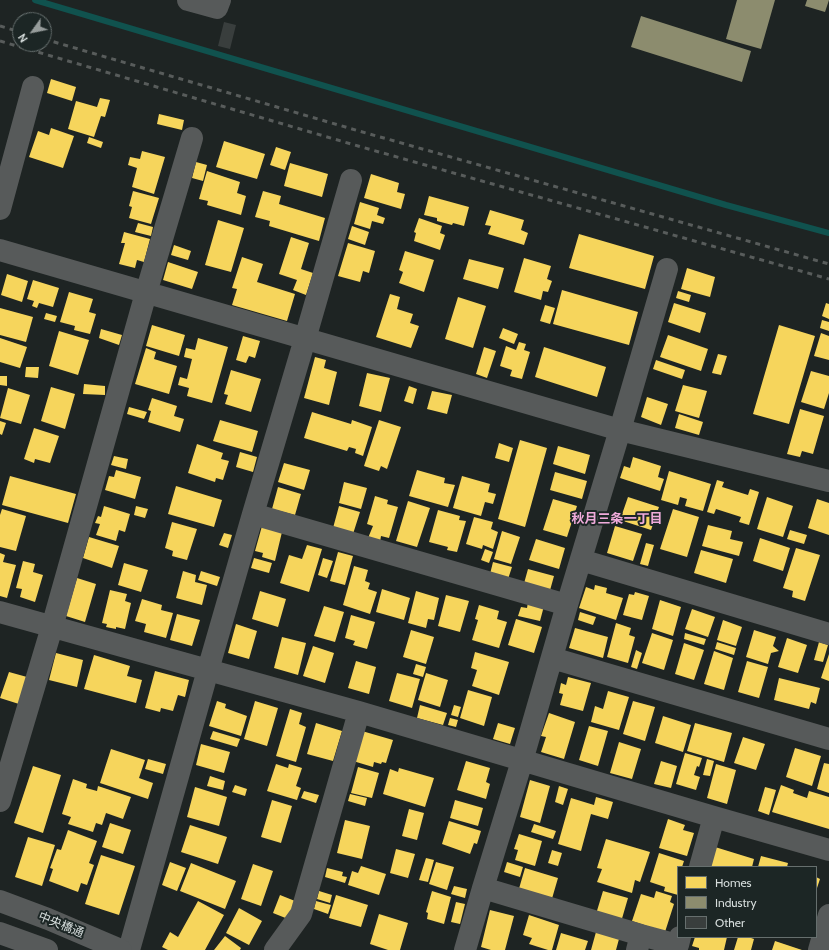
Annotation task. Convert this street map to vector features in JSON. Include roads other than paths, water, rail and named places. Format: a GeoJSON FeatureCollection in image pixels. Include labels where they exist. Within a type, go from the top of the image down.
{"type":"FeatureCollection","features":[{"type":"Feature","properties":{"kind":"street"},"geometry":{"type":"LineString","coordinates":[[188,0],[217,8],[220,0]]}},
{"type":"Feature","properties":{"kind":"street"},"geometry":{"type":"LineString","coordinates":[[0,209],[34,87]]}},
{"type":"Feature","properties":{"kind":"street"},"geometry":{"type":"LineString","coordinates":[[0,801],[52,627],[146,293],[192,138]]}},
{"type":"Feature","properties":{"kind":"street"},"geometry":{"type":"LineString","coordinates":[[129,950],[208,670],[351,180]]}},
{"type":"Feature","properties":{"kind":"street"},"geometry":{"type":"LineString","coordinates":[[0,250],[620,430],[829,481]]}},
{"type":"Feature","properties":{"kind":"street"},"geometry":{"type":"LineString","coordinates":[[465,950],[667,269]]}},
{"type":"Feature","properties":{"kind":"street"},"geometry":{"type":"LineString","coordinates":[[253,514],[567,605]]}},
{"type":"Feature","properties":{"kind":"street"},"geometry":{"type":"LineString","coordinates":[[581,560],[829,634]]}},
{"type":"Feature","properties":{"kind":"street"},"geometry":{"type":"LineString","coordinates":[[0,612],[359,712],[829,850]]}},
{"type":"Feature","properties":{"kind":"street"},"geometry":{"type":"LineString","coordinates":[[552,658],[829,739]]}},
{"type":"Feature","properties":{"kind":"street"},"geometry":{"type":"LineString","coordinates":[[275,950],[301,914],[359,712]]}},
{"type":"Feature","properties":{"kind":"street"},"geometry":{"type":"LineString","coordinates":[[700,866],[714,817]]}},
{"type":"Feature","properties":{"kind":"street"},"geometry":{"type":"LineString","coordinates":[[483,888],[639,942],[678,945],[680,938]]}},
{"type":"Feature","properties":{"kind":"street","name":"中央橋通"},"geometry":{"type":"LineString","coordinates":[[0,901],[48,919],[121,950]]}},
{"type":"Feature","properties":{"kind":"street"},"geometry":{"type":"LineString","coordinates":[[819,950],[829,914]]}},
{"type":"Feature","properties":{"kind":"street"},"geometry":{"type":"LineString","coordinates":[[0,933],[47,950]]}},
{"type":"Feature","properties":{"kind":"waterway"},"geometry":{"type":"LineString","coordinates":[[35,0],[726,205],[829,233]]}},
{"type":"Feature","properties":{"kind":"railway"},"geometry":{"type":"LineString","coordinates":[[0,26],[12,30]]}},
{"type":"Feature","properties":{"kind":"railway"},"geometry":{"type":"LineString","coordinates":[[0,41],[358,146],[829,279]]}},
{"type":"Feature","properties":{"kind":"railway"},"geometry":{"type":"LineString","coordinates":[[52,41],[359,131],[829,264]]}},
{"type":"Feature","properties":{"kind":"district","name":"秋月三条一丁目"},"geometry":{"type":"Point","coordinates":[617,519]}}]}
